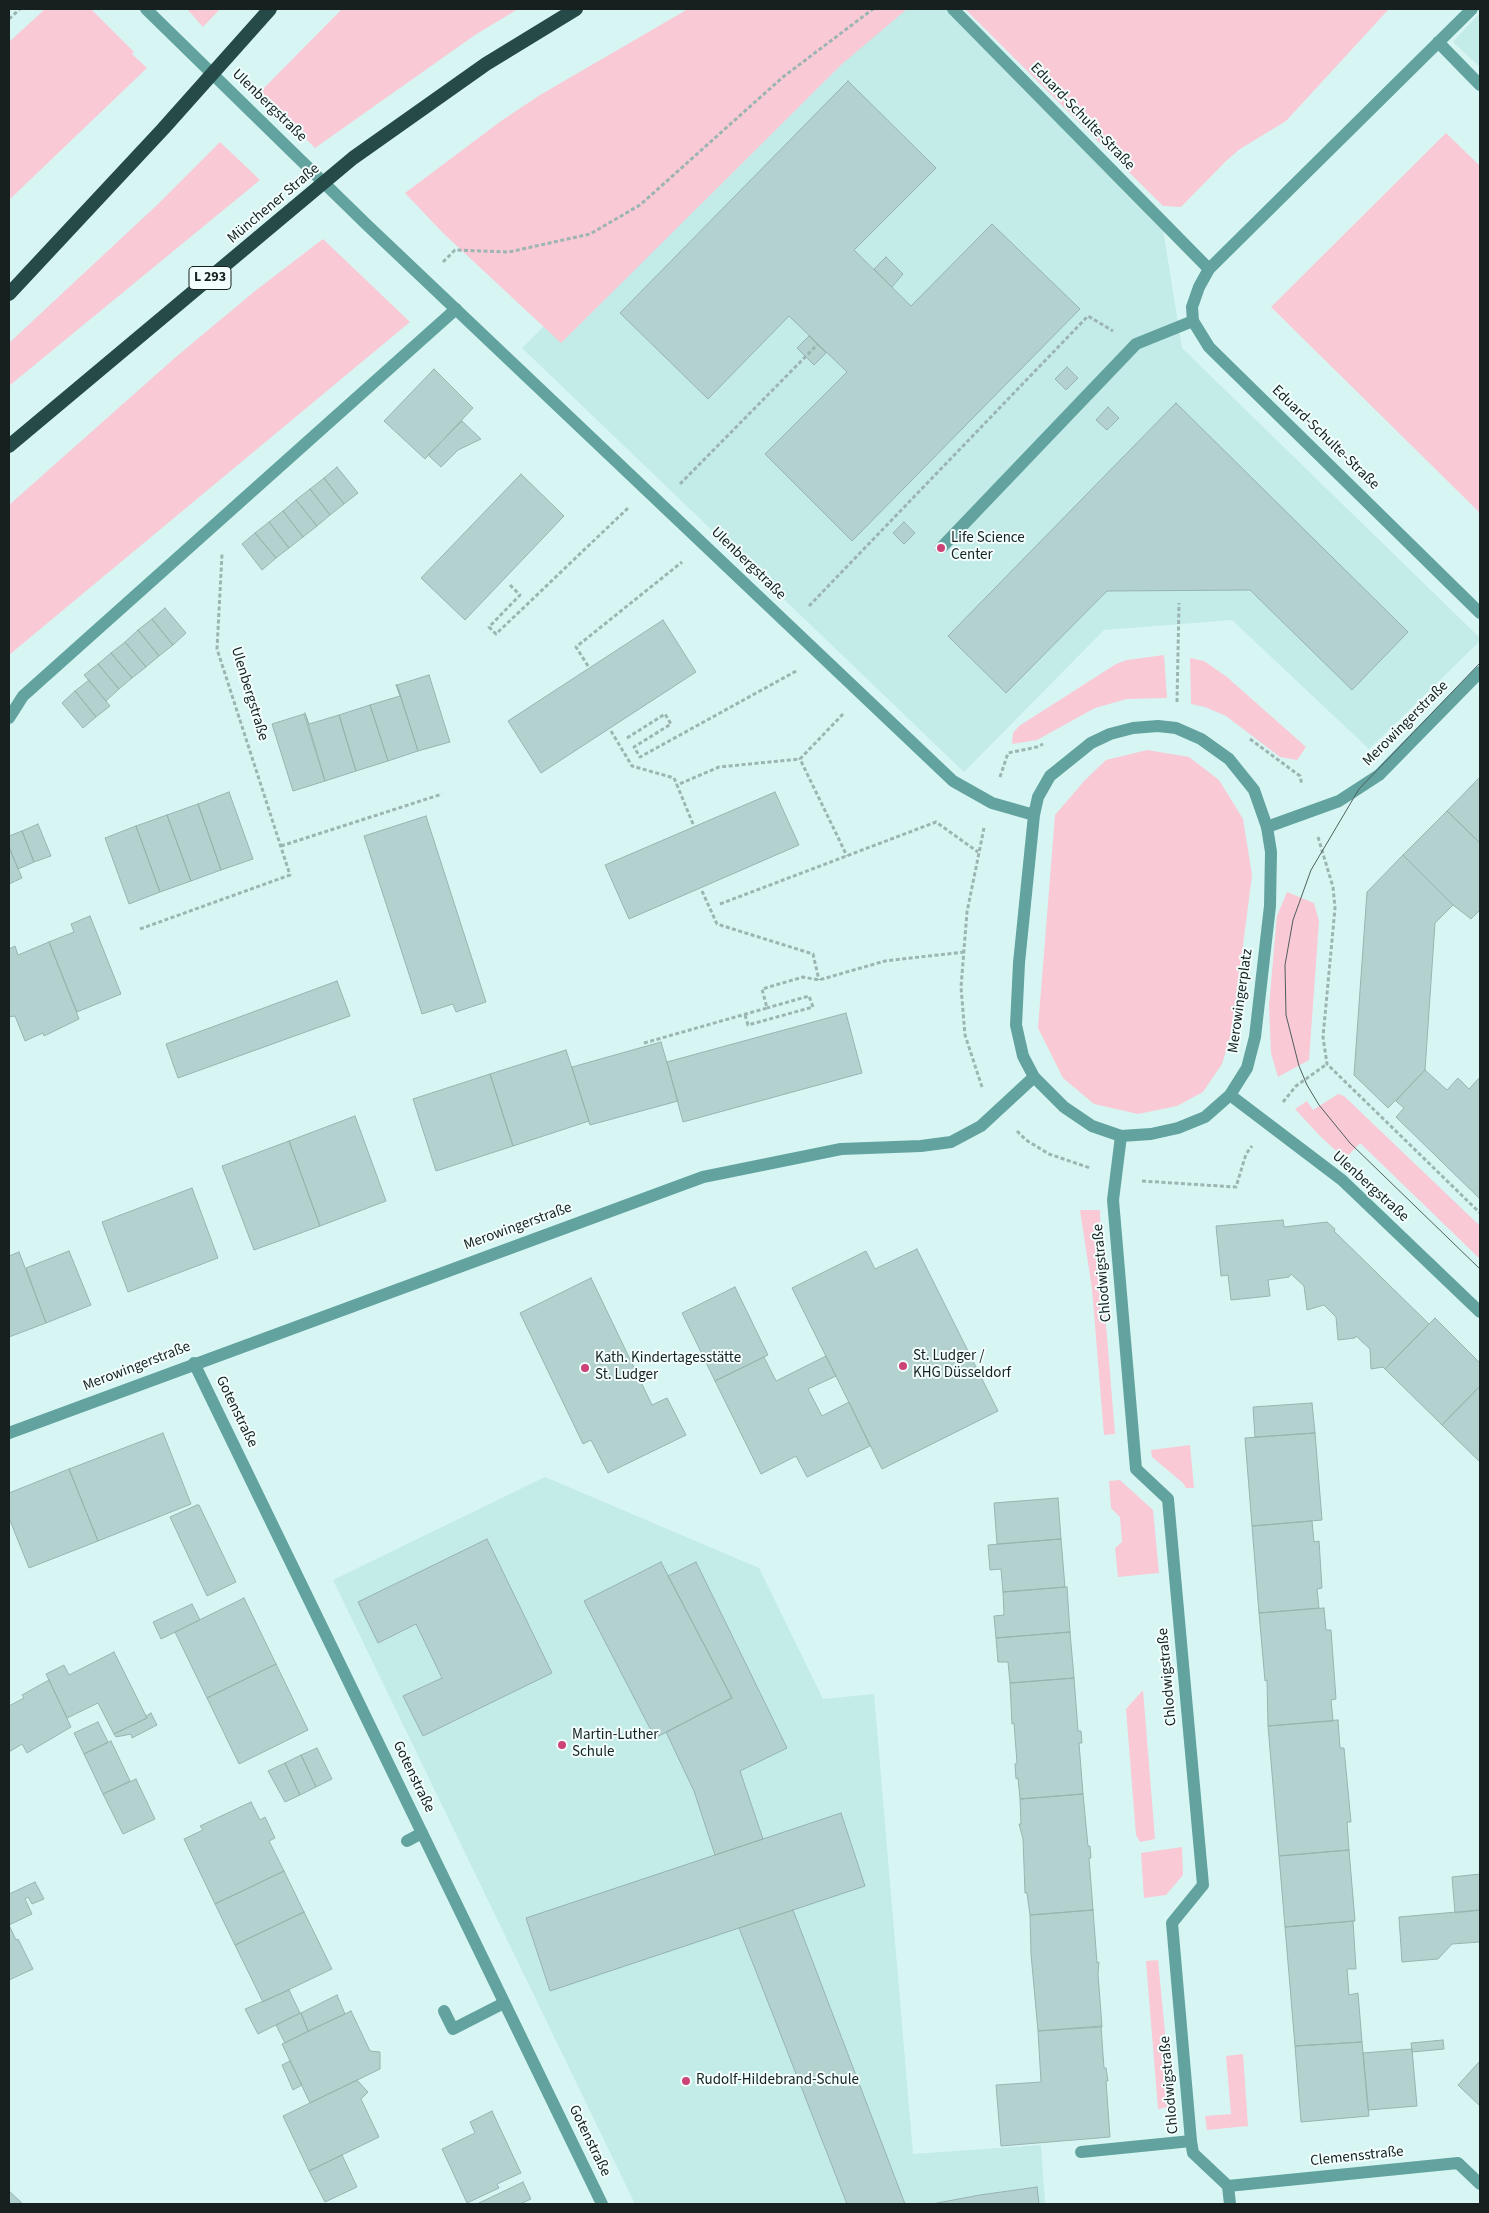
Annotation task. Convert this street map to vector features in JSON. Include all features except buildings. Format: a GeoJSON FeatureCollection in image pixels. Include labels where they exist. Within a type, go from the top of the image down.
{"type":"FeatureCollection","features":[{"type":"Feature","properties":{"kind":"highway"},"geometry":{"type":"LineString","coordinates":[[9,294],[94,204],[270,9]]}},
{"type":"Feature","properties":{"kind":"highway","name":"Münchener Straße"},"geometry":{"type":"LineString","coordinates":[[9,446],[354,158],[486,64],[576,9]]}},
{"type":"Feature","properties":{"kind":"street","name":"Ulenbergstraße"},"geometry":{"type":"LineString","coordinates":[[146,9],[366,224],[953,781],[992,803],[1034,815]]}},
{"type":"Feature","properties":{"kind":"street","name":"Eduard-Schulte-Straße"},"geometry":{"type":"LineString","coordinates":[[953,9],[1209,269]]}},
{"type":"Feature","properties":{"kind":"street"},"geometry":{"type":"LineString","coordinates":[[941,548],[1136,344],[1193,321],[1192,307],[1198,287],[1209,269],[1472,9]]}},
{"type":"Feature","properties":{"kind":"street"},"geometry":{"type":"LineString","coordinates":[[1438,42],[1480,85]]}},
{"type":"Feature","properties":{"kind":"street"},"geometry":{"type":"LineString","coordinates":[[9,718],[23,696],[456,309]]}},
{"type":"Feature","properties":{"kind":"street","name":"Eduard-Schulte-Straße"},"geometry":{"type":"LineString","coordinates":[[1193,321],[1209,347],[1480,613]]}},
{"type":"Feature","properties":{"kind":"street","name":"Merowingerstraße"},"geometry":{"type":"LineString","coordinates":[[1267,827],[1339,801],[1380,775],[1480,672]]}},
{"type":"Feature","properties":{"kind":"street","name":"Merowingerplatz"},"geometry":{"type":"LineString","coordinates":[[1133,728],[1176,728],[1201,739],[1229,759],[1254,790],[1267,827],[1271,852],[1270,906],[1255,1037],[1247,1068],[1230,1095],[1205,1118],[1178,1128],[1151,1134],[1121,1136],[1092,1126],[1064,1107],[1034,1077],[1023,1056],[1016,1026],[1019,963],[1034,815],[1038,797],[1050,776],[1091,743],[1110,734],[1133,728]]}},
{"type":"Feature","properties":{"kind":"street","name":"Merowingerstraße"},"geometry":{"type":"LineString","coordinates":[[9,1432],[703,1177],[841,1149],[921,1146],[951,1142],[981,1126],[1034,1077]]}},
{"type":"Feature","properties":{"kind":"street","name":"Ulenbergstraße"},"geometry":{"type":"LineString","coordinates":[[1230,1095],[1342,1180],[1480,1312]]}},
{"type":"Feature","properties":{"kind":"street","name":"Chlodwigstraße"},"geometry":{"type":"LineString","coordinates":[[1121,1136],[1113,1200],[1136,1469],[1168,1499],[1203,1885],[1172,1923],[1191,2141],[1193,2153],[1228,2186]]}},
{"type":"Feature","properties":{"kind":"street","name":"Gotenstraße"},"geometry":{"type":"LineString","coordinates":[[194,1363],[602,2204]]}},
{"type":"Feature","properties":{"kind":"street"},"geometry":{"type":"LineString","coordinates":[[407,1841],[422,1833]]}},
{"type":"Feature","properties":{"kind":"street"},"geometry":{"type":"LineString","coordinates":[[444,2011],[453,2029],[504,2003]]}},
{"type":"Feature","properties":{"kind":"street"},"geometry":{"type":"LineString","coordinates":[[1081,2152],[1191,2141]]}},
{"type":"Feature","properties":{"kind":"street","name":"Clemensstraße"},"geometry":{"type":"LineString","coordinates":[[1228,2186],[1458,2163],[1480,2184]]}},
{"type":"Feature","properties":{"kind":"street"},"geometry":{"type":"LineString","coordinates":[[1228,2186],[1230,2204]]}},
{"type":"Feature","properties":{"kind":"path"},"geometry":{"type":"LineString","coordinates":[[9,19],[20,9]]}},
{"type":"Feature","properties":{"kind":"path"},"geometry":{"type":"LineString","coordinates":[[425,280],[455,250],[509,252],[590,234],[640,205],[783,77],[873,9]]}},
{"type":"Feature","properties":{"kind":"path"},"geometry":{"type":"LineString","coordinates":[[790,626],[1088,316],[1136,344]]}},
{"type":"Feature","properties":{"kind":"path"},"geometry":{"type":"LineString","coordinates":[[660,504],[818,344]]}},
{"type":"Feature","properties":{"kind":"path"},"geometry":{"type":"LineString","coordinates":[[510,585],[520,595],[489,627],[496,634],[647,491]]}},
{"type":"Feature","properties":{"kind":"path","name":"Ulenbergstraße"},"geometry":{"type":"LineString","coordinates":[[140,929],[290,875],[217,648],[224,516]]}},
{"type":"Feature","properties":{"kind":"path"},"geometry":{"type":"LineString","coordinates":[[588,666],[576,647],[704,544]]}},
{"type":"Feature","properties":{"kind":"path"},"geometry":{"type":"LineString","coordinates":[[1176,728],[1179,603]]}},
{"type":"Feature","properties":{"kind":"path"},"geometry":{"type":"LineString","coordinates":[[627,738],[665,714],[671,724],[634,747],[640,757],[823,657]]}},
{"type":"Feature","properties":{"kind":"path"},"geometry":{"type":"LineString","coordinates":[[677,785],[719,767],[800,759],[862,694]]}},
{"type":"Feature","properties":{"kind":"path"},"geometry":{"type":"LineString","coordinates":[[611,731],[632,766],[674,778],[693,824]]}},
{"type":"Feature","properties":{"kind":"path"},"geometry":{"type":"LineString","coordinates":[[1005,760],[1008,753]]}},
{"type":"Feature","properties":{"kind":"path"},"geometry":{"type":"LineString","coordinates":[[800,759],[847,856]]}},
{"type":"Feature","properties":{"kind":"path"},"geometry":{"type":"LineString","coordinates":[[281,846],[442,794]]}},
{"type":"Feature","properties":{"kind":"path"},"geometry":{"type":"LineString","coordinates":[[720,904],[936,822],[978,852]]}},
{"type":"Feature","properties":{"kind":"path"},"geometry":{"type":"LineString","coordinates":[[1318,834],[1333,887],[1335,908],[1323,1037],[1327,1064],[1480,1213]]}},
{"type":"Feature","properties":{"kind":"path"},"geometry":{"type":"LineString","coordinates":[[982,837],[967,912],[961,987],[965,1035],[986,1096]]}},
{"type":"Feature","properties":{"kind":"path"},"geometry":{"type":"LineString","coordinates":[[702,891],[718,924],[813,954],[819,980]]}},
{"type":"Feature","properties":{"kind":"path"},"geometry":{"type":"LineString","coordinates":[[768,1008],[762,989],[803,977],[819,980],[885,961],[964,952]]}},
{"type":"Feature","properties":{"kind":"path"},"geometry":{"type":"LineString","coordinates":[[644,1043],[809,996],[812,1007],[748,1025],[745,1015]]}},
{"type":"Feature","properties":{"kind":"path"},"geometry":{"type":"LineString","coordinates":[[1288,1094],[1327,1064]]}},
{"type":"Feature","properties":{"kind":"path"},"geometry":{"type":"LineString","coordinates":[[1015,1129],[1026,1140],[1049,1154],[1092,1169]]}},
{"type":"Feature","properties":{"kind":"path"},"geometry":{"type":"LineString","coordinates":[[1133,1180],[1236,1187],[1246,1154]]}},
{"type":"Feature","properties":{"kind":"shaded area"},"geometry":{"type":"Polygon","coordinates":[[[45,9],[91,9],[134,52],[132,54],[147,68],[9,200],[9,42],[45,9]]]}},
{"type":"Feature","properties":{"kind":"shaded area"},"geometry":{"type":"Polygon","coordinates":[[[187,9],[220,9],[203,27],[187,9]]]}},
{"type":"Feature","properties":{"kind":"shaded area"},"geometry":{"type":"Polygon","coordinates":[[[342,9],[518,9],[475,35],[315,148],[259,93],[342,9]]]}},
{"type":"Feature","properties":{"kind":"shaded area"},"geometry":{"type":"Polygon","coordinates":[[[688,9],[907,9],[842,64],[561,343],[443,233],[405,193],[501,121],[540,95],[688,9]]]}},
{"type":"Feature","properties":{"kind":"shaded area"},"geometry":{"type":"Polygon","coordinates":[[[874,9],[953,9],[1162,223],[1182,348],[1480,638],[1480,641],[1369,749],[1232,620],[1104,630],[964,772],[522,348],[817,56],[874,9]]]}},
{"type":"Feature","properties":{"kind":"shaded area"},"geometry":{"type":"Polygon","coordinates":[[[965,9],[1389,9],[1286,121],[1240,149],[1181,207],[1163,206],[965,9]]]}},
{"type":"Feature","properties":{"kind":"shaded area"},"geometry":{"type":"Polygon","coordinates":[[[1480,13],[1480,67],[1453,42],[1480,13]]]}},
{"type":"Feature","properties":{"kind":"shaded area"},"geometry":{"type":"Polygon","coordinates":[[[1446,133],[1480,166],[1480,513],[1271,307],[1446,133]]]}},
{"type":"Feature","properties":{"kind":"shaded area"},"geometry":{"type":"Polygon","coordinates":[[[220,142],[260,180],[9,386],[9,343],[157,205],[220,142]]]}},
{"type":"Feature","properties":{"kind":"shaded area"},"geometry":{"type":"Polygon","coordinates":[[[323,239],[410,322],[9,655],[9,505],[177,356],[255,291],[323,239]]]}},
{"type":"Feature","properties":{"kind":"shaded area"},"geometry":{"type":"Polygon","coordinates":[[[1164,655],[1167,698],[1127,699],[1095,708],[1037,740],[1012,744],[1013,733],[1019,726],[1116,664],[1127,660],[1164,655]]]}},
{"type":"Feature","properties":{"kind":"shaded area"},"geometry":{"type":"Polygon","coordinates":[[[1190,658],[1204,661],[1227,677],[1306,747],[1297,760],[1280,757],[1226,716],[1205,707],[1191,704],[1190,658]]]}},
{"type":"Feature","properties":{"kind":"shaded area"},"geometry":{"type":"Polygon","coordinates":[[[1147,750],[1189,757],[1219,780],[1243,819],[1252,875],[1232,1031],[1222,1064],[1203,1092],[1177,1106],[1138,1114],[1094,1104],[1063,1078],[1038,1028],[1055,815],[1085,780],[1106,760],[1147,750]]]}},
{"type":"Feature","properties":{"kind":"shaded area"},"geometry":{"type":"Polygon","coordinates":[[[1287,892],[1314,903],[1319,921],[1309,1060],[1278,1077],[1271,1053],[1269,1006],[1277,916],[1287,892]]]}},
{"type":"Feature","properties":{"kind":"shaded area"},"geometry":{"type":"Polygon","coordinates":[[[1338,1094],[1344,1096],[1480,1226],[1480,1259],[1360,1143],[1345,1159],[1295,1109],[1307,1101],[1313,1110],[1338,1094]]]}},
{"type":"Feature","properties":{"kind":"shaded area"},"geometry":{"type":"Polygon","coordinates":[[[1080,1210],[1100,1210],[1101,1264],[1115,1434],[1104,1435],[1092,1289],[1080,1210]]]}},
{"type":"Feature","properties":{"kind":"shaded area"},"geometry":{"type":"Polygon","coordinates":[[[1190,1445],[1194,1488],[1186,1488],[1183,1483],[1152,1457],[1151,1450],[1190,1445]]]}},
{"type":"Feature","properties":{"kind":"shaded area"},"geometry":{"type":"Polygon","coordinates":[[[545,1477],[759,1568],[823,1699],[874,1694],[913,2154],[1041,2145],[1045,2204],[635,2204],[333,1580],[545,1477]]]}},
{"type":"Feature","properties":{"kind":"shaded area"},"geometry":{"type":"Polygon","coordinates":[[[1120,1480],[1153,1510],[1159,1573],[1118,1577],[1115,1548],[1122,1542],[1120,1517],[1111,1508],[1109,1481],[1120,1480]]]}},
{"type":"Feature","properties":{"kind":"shaded area"},"geometry":{"type":"Polygon","coordinates":[[[1143,1690],[1155,1839],[1140,1842],[1136,1835],[1126,1709],[1143,1690]]]}},
{"type":"Feature","properties":{"kind":"shaded area"},"geometry":{"type":"Polygon","coordinates":[[[1182,1847],[1183,1875],[1166,1895],[1144,1898],[1141,1853],[1182,1847]]]}},
{"type":"Feature","properties":{"kind":"shaded area"},"geometry":{"type":"Polygon","coordinates":[[[1158,1960],[1172,2106],[1158,2109],[1146,1961],[1158,1960]]]}},
{"type":"Feature","properties":{"kind":"shaded area"},"geometry":{"type":"Polygon","coordinates":[[[1243,2054],[1248,2126],[1207,2130],[1205,2116],[1231,2114],[1226,2056],[1243,2054]]]}},
{"type":"Feature","properties":{"kind":"tram line"},"geometry":{"type":"LineString","coordinates":[[1480,663],[1359,789],[1311,870],[1293,920],[1285,965],[1286,1015],[1299,1066],[1307,1085],[1319,1105],[1350,1143],[1480,1269]]}},
{"type":"Feature","properties":{"kind":"place","name":"Life Science Center"},"geometry":{"type":"Point","coordinates":[941,548]}},
{"type":"Feature","properties":{"kind":"place","name":"St. Ludger / KHG Düsseldorf"},"geometry":{"type":"Point","coordinates":[903,1366]}},
{"type":"Feature","properties":{"kind":"place","name":"Kath. Kindertagesstätte St. Ludger"},"geometry":{"type":"Point","coordinates":[585,1368]}},
{"type":"Feature","properties":{"kind":"place","name":"Martin-Luther Schule"},"geometry":{"type":"Point","coordinates":[562,1745]}},
{"type":"Feature","properties":{"kind":"place","name":"Rudolf-Hildebrand-Schule"},"geometry":{"type":"Point","coordinates":[686,2081]}}]}
